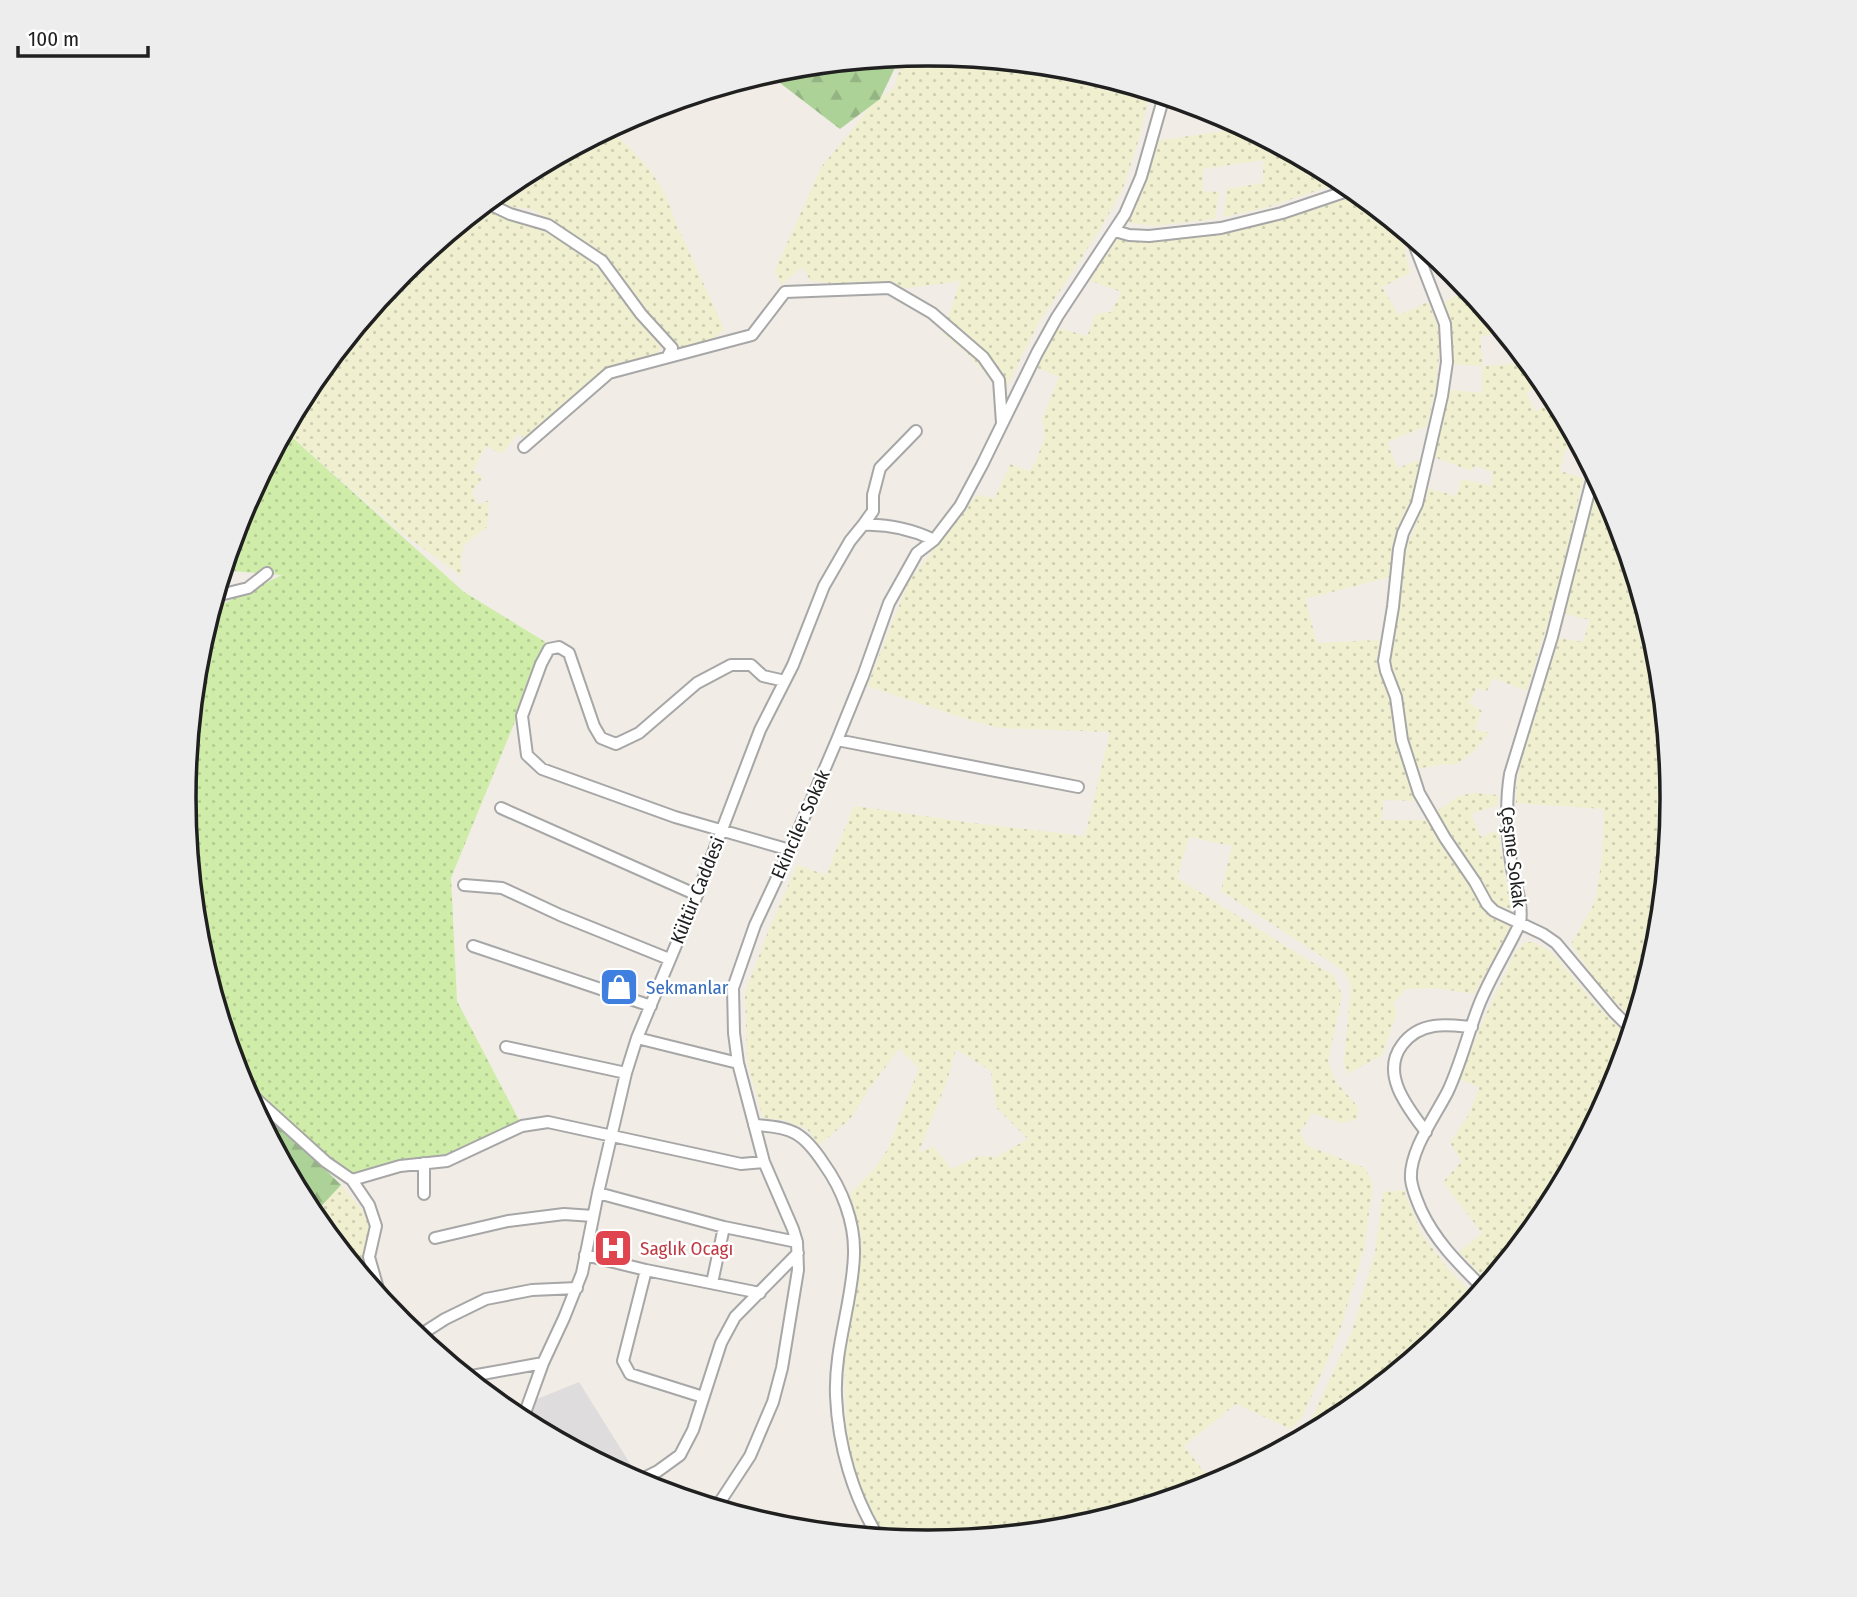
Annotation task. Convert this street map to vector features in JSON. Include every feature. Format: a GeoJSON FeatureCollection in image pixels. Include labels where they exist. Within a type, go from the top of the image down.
{"type":"FeatureCollection","features":[{"type":"Feature","properties":{"kind":"street","name":"Ekinciler Sokak"},"geometry":{"type":"LineString","coordinates":[[797,1248],[793,1229],[764,1162],[738,1063],[733,988],[755,925],[790,850],[863,676],[889,603],[916,553],[934,540],[960,506],[1057,317],[1125,214],[1141,177],[1162,104]]}},
{"type":"Feature","properties":{"kind":"street"},"geometry":{"type":"LineString","coordinates":[[1115,231],[1149,236],[1221,228],[1282,214],[1340,194]]}},
{"type":"Feature","properties":{"kind":"street"},"geometry":{"type":"LineString","coordinates":[[497,208],[548,225],[602,261],[641,314],[671,348],[668,356]]}},
{"type":"Feature","properties":{"kind":"street"},"geometry":{"type":"LineString","coordinates":[[1418,255],[1445,324],[1447,362],[1442,396],[1417,504],[1403,533],[1399,549],[1384,661],[1396,697],[1402,740],[1419,793],[1487,905],[1556,943],[1625,1023]]}},
{"type":"Feature","properties":{"kind":"street"},"geometry":{"type":"LineString","coordinates":[[524,447],[609,373],[752,335],[785,292],[889,288],[932,313],[983,357],[999,380],[1002,426]]}},
{"type":"Feature","properties":{"kind":"street","name":"Kültür Caddesi"},"geometry":{"type":"LineString","coordinates":[[526,1410],[543,1363],[577,1288],[636,1038],[697,895],[760,730],[785,681],[824,586],[850,541],[873,511],[873,495],[880,468],[916,431]]}},
{"type":"Feature","properties":{"kind":"street","name":"Çeşme Sokak"},"geometry":{"type":"LineString","coordinates":[[1478,1282],[1441,1244],[1430,1228],[1411,1180],[1412,1166],[1458,1067],[1479,1005],[1520,923],[1522,912],[1511,860],[1506,796],[1510,774],[1552,638],[1590,486]]}},
{"type":"Feature","properties":{"kind":"street"},"geometry":{"type":"LineString","coordinates":[[863,525],[917,532],[934,540]]}},
{"type":"Feature","properties":{"kind":"street"},"geometry":{"type":"LineString","coordinates":[[226,594],[248,588],[267,573]]}},
{"type":"Feature","properties":{"kind":"street"},"geometry":{"type":"LineString","coordinates":[[785,681],[763,676],[751,665],[731,665],[696,683],[639,733],[616,744],[601,738],[594,726],[569,653],[559,647],[548,649],[522,716],[527,755],[541,769],[675,817],[790,850]]}},
{"type":"Feature","properties":{"kind":"street"},"geometry":{"type":"LineString","coordinates":[[837,740],[1078,787]]}},
{"type":"Feature","properties":{"kind":"street"},"geometry":{"type":"LineString","coordinates":[[501,808],[697,895]]}},
{"type":"Feature","properties":{"kind":"street"},"geometry":{"type":"LineString","coordinates":[[464,885],[502,888],[669,959]]}},
{"type":"Feature","properties":{"kind":"street"},"geometry":{"type":"LineString","coordinates":[[473,946],[651,1006]]}},
{"type":"Feature","properties":{"kind":"street"},"geometry":{"type":"LineString","coordinates":[[1426,1132],[1406,1104],[1397,1084],[1393,1066],[1397,1053],[1407,1038],[1426,1027],[1472,1027]]}},
{"type":"Feature","properties":{"kind":"street"},"geometry":{"type":"LineString","coordinates":[[636,1038],[738,1063]]}},
{"type":"Feature","properties":{"kind":"street"},"geometry":{"type":"LineString","coordinates":[[506,1047],[626,1073]]}},
{"type":"Feature","properties":{"kind":"street"},"geometry":{"type":"LineString","coordinates":[[265,1107],[326,1162],[352,1180],[369,1205],[376,1226],[369,1257],[375,1277]]}},
{"type":"Feature","properties":{"kind":"street"},"geometry":{"type":"LineString","coordinates":[[352,1180],[400,1166],[447,1161],[522,1126],[548,1122],[741,1164],[764,1162]]}},
{"type":"Feature","properties":{"kind":"street"},"geometry":{"type":"LineString","coordinates":[[754,1125],[775,1126],[802,1136],[830,1172],[850,1224],[854,1255],[838,1353],[836,1397],[843,1448],[852,1478],[874,1528]]}},
{"type":"Feature","properties":{"kind":"street"},"geometry":{"type":"LineString","coordinates":[[424,1163],[424,1194]]}},
{"type":"Feature","properties":{"kind":"street"},"geometry":{"type":"LineString","coordinates":[[598,1193],[797,1248]]}},
{"type":"Feature","properties":{"kind":"street"},"geometry":{"type":"LineString","coordinates":[[435,1238],[508,1221],[564,1214],[593,1216]]}},
{"type":"Feature","properties":{"kind":"street"},"geometry":{"type":"LineString","coordinates":[[712,1283],[724,1227]]}},
{"type":"Feature","properties":{"kind":"street"},"geometry":{"type":"LineString","coordinates":[[649,1475],[680,1455],[693,1430],[721,1343],[735,1317],[760,1293],[797,1248]]}},
{"type":"Feature","properties":{"kind":"street"},"geometry":{"type":"LineString","coordinates":[[721,1500],[750,1456],[773,1402],[782,1368],[798,1270],[797,1248]]}},
{"type":"Feature","properties":{"kind":"street"},"geometry":{"type":"LineString","coordinates":[[585,1255],[760,1293]]}},
{"type":"Feature","properties":{"kind":"street"},"geometry":{"type":"LineString","coordinates":[[646,1270],[623,1361],[631,1374],[704,1397]]}},
{"type":"Feature","properties":{"kind":"street"},"geometry":{"type":"LineString","coordinates":[[427,1331],[486,1299],[532,1290],[577,1288]]}},
{"type":"Feature","properties":{"kind":"street"},"geometry":{"type":"LineString","coordinates":[[478,1375],[543,1363]]}},
{"type":"Feature","properties":{"kind":"shaded area"},"geometry":{"type":"Polygon","coordinates":[[[579,1382],[633,1468],[562,1432],[520,1406],[579,1382]]]}},
{"type":"Feature","properties":{"kind":"green space"},"geometry":{"type":"Polygon","coordinates":[[[895,67],[880,99],[840,129],[779,82],[833,73],[895,67]]]}},
{"type":"Feature","properties":{"kind":"green space"},"geometry":{"type":"Polygon","coordinates":[[[900,67],[976,68],[1071,81],[1148,100],[1122,191],[1038,324],[995,410],[995,384],[963,350],[943,334],[960,281],[902,289],[855,286],[811,281],[802,267],[781,285],[775,270],[822,166],[869,107],[894,88],[900,67]]]}},
{"type":"Feature","properties":{"kind":"green space"},"geometry":{"type":"Polygon","coordinates":[[[1224,131],[1252,142],[1329,187],[1265,208],[1223,217],[1227,189],[1263,183],[1263,160],[1203,169],[1203,191],[1219,192],[1215,219],[1153,226],[1125,222],[1155,141],[1224,131]]]}},
{"type":"Feature","properties":{"kind":"green space"},"geometry":{"type":"Polygon","coordinates":[[[616,137],[650,170],[664,192],[724,329],[711,342],[672,348],[620,276],[585,246],[531,209],[500,206],[522,190],[562,165],[616,137]]]}},
{"type":"Feature","properties":{"kind":"green space"},"geometry":{"type":"Polygon","coordinates":[[[1340,194],[1403,242],[1410,273],[1382,287],[1399,315],[1428,302],[1438,326],[1440,344],[1437,382],[1427,426],[1387,442],[1397,468],[1420,460],[1412,504],[1398,530],[1390,577],[1305,599],[1317,643],[1381,640],[1380,673],[1388,687],[1396,740],[1416,801],[1383,800],[1382,820],[1427,820],[1463,871],[1487,912],[1511,926],[1474,994],[1438,988],[1406,989],[1393,1003],[1397,1012],[1382,1055],[1347,1074],[1344,1063],[1351,984],[1343,970],[1221,891],[1232,846],[1189,837],[1177,878],[1334,976],[1342,995],[1328,1062],[1337,1083],[1358,1107],[1357,1119],[1341,1123],[1312,1113],[1300,1133],[1308,1146],[1365,1168],[1373,1184],[1364,1249],[1340,1330],[1303,1416],[1291,1429],[1236,1404],[1184,1446],[1207,1476],[1118,1506],[1024,1524],[976,1529],[880,1529],[860,1487],[846,1431],[844,1350],[861,1249],[861,1235],[850,1194],[874,1169],[888,1149],[919,1068],[899,1049],[850,1119],[819,1145],[807,1129],[783,1120],[763,1118],[747,1062],[745,992],[797,865],[826,875],[854,806],[1085,836],[1110,732],[1000,728],[867,686],[909,581],[976,495],[995,498],[1010,464],[1029,471],[1035,463],[1045,437],[1042,419],[1059,377],[1032,366],[1055,327],[1087,336],[1096,314],[1111,312],[1122,292],[1088,280],[1116,235],[1201,231],[1340,194]],[[956,1049],[947,1081],[918,1154],[933,1146],[952,1169],[979,1156],[996,1157],[1028,1139],[996,1107],[991,1071],[956,1049]]]}},
{"type":"Feature","properties":{"kind":"green space"},"geometry":{"type":"Polygon","coordinates":[[[498,207],[529,214],[600,263],[625,294],[636,317],[661,347],[657,355],[620,362],[598,384],[526,439],[517,434],[503,453],[486,446],[473,470],[483,477],[472,493],[478,505],[489,500],[487,527],[464,545],[462,576],[402,533],[292,437],[320,392],[378,316],[446,248],[498,207]]]}},
{"type":"Feature","properties":{"kind":"green space"},"geometry":{"type":"Polygon","coordinates":[[[1459,294],[1494,334],[1480,336],[1483,366],[1514,364],[1514,359],[1534,388],[1526,393],[1536,411],[1546,406],[1572,450],[1565,449],[1560,471],[1583,478],[1563,572],[1527,691],[1493,678],[1487,691],[1477,688],[1469,703],[1482,711],[1475,729],[1489,733],[1475,750],[1456,765],[1444,764],[1416,769],[1407,742],[1390,661],[1405,550],[1421,513],[1427,488],[1456,496],[1462,479],[1491,486],[1493,472],[1475,466],[1471,471],[1434,457],[1449,390],[1482,393],[1482,366],[1451,364],[1442,303],[1459,294]]]}},
{"type":"Feature","properties":{"kind":"green space"},"geometry":{"type":"Polygon","coordinates":[[[292,437],[464,592],[547,643],[451,878],[457,1001],[522,1126],[447,1161],[352,1180],[259,1093],[235,1034],[221,988],[203,894],[196,798],[198,751],[203,703],[221,609],[223,604],[282,575],[233,571],[252,518],[292,437]]]}},
{"type":"Feature","properties":{"kind":"green space"},"geometry":{"type":"Polygon","coordinates":[[[1594,495],[1622,563],[1636,609],[1654,703],[1659,751],[1659,846],[1654,894],[1636,988],[1628,1015],[1596,981],[1571,944],[1595,902],[1602,858],[1604,809],[1516,803],[1522,757],[1559,638],[1583,642],[1590,620],[1563,613],[1594,495]]]}},
{"type":"Feature","properties":{"kind":"green space"},"geometry":{"type":"Polygon","coordinates":[[[1472,793],[1498,795],[1498,805],[1471,814],[1481,837],[1498,830],[1511,909],[1498,906],[1489,900],[1457,842],[1434,813],[1459,796],[1472,793]]]}},
{"type":"Feature","properties":{"kind":"green space"},"geometry":{"type":"Polygon","coordinates":[[[1525,942],[1534,942],[1552,952],[1590,998],[1623,1032],[1605,1079],[1562,1164],[1537,1205],[1483,1276],[1459,1252],[1482,1233],[1443,1182],[1462,1161],[1450,1143],[1469,1114],[1479,1087],[1459,1079],[1516,951],[1525,942]]]}},
{"type":"Feature","properties":{"kind":"green space"},"geometry":{"type":"Polygon","coordinates":[[[267,1112],[341,1185],[321,1206],[267,1112]]]}},
{"type":"Feature","properties":{"kind":"green space"},"geometry":{"type":"Polygon","coordinates":[[[341,1185],[376,1226],[365,1265],[348,1244],[321,1206],[341,1185]]]}},
{"type":"Feature","properties":{"kind":"green space"},"geometry":{"type":"Polygon","coordinates":[[[1404,1190],[1421,1233],[1469,1291],[1411,1349],[1374,1379],[1309,1423],[1351,1334],[1375,1253],[1383,1192],[1404,1190]]]}},
{"type":"Feature","properties":{"kind":"place","name":"Sekmanlar"},"geometry":{"type":"Point","coordinates":[619,987]}},
{"type":"Feature","properties":{"kind":"place","name":"Saglık Ocagı"},"geometry":{"type":"Point","coordinates":[613,1248]}}]}
